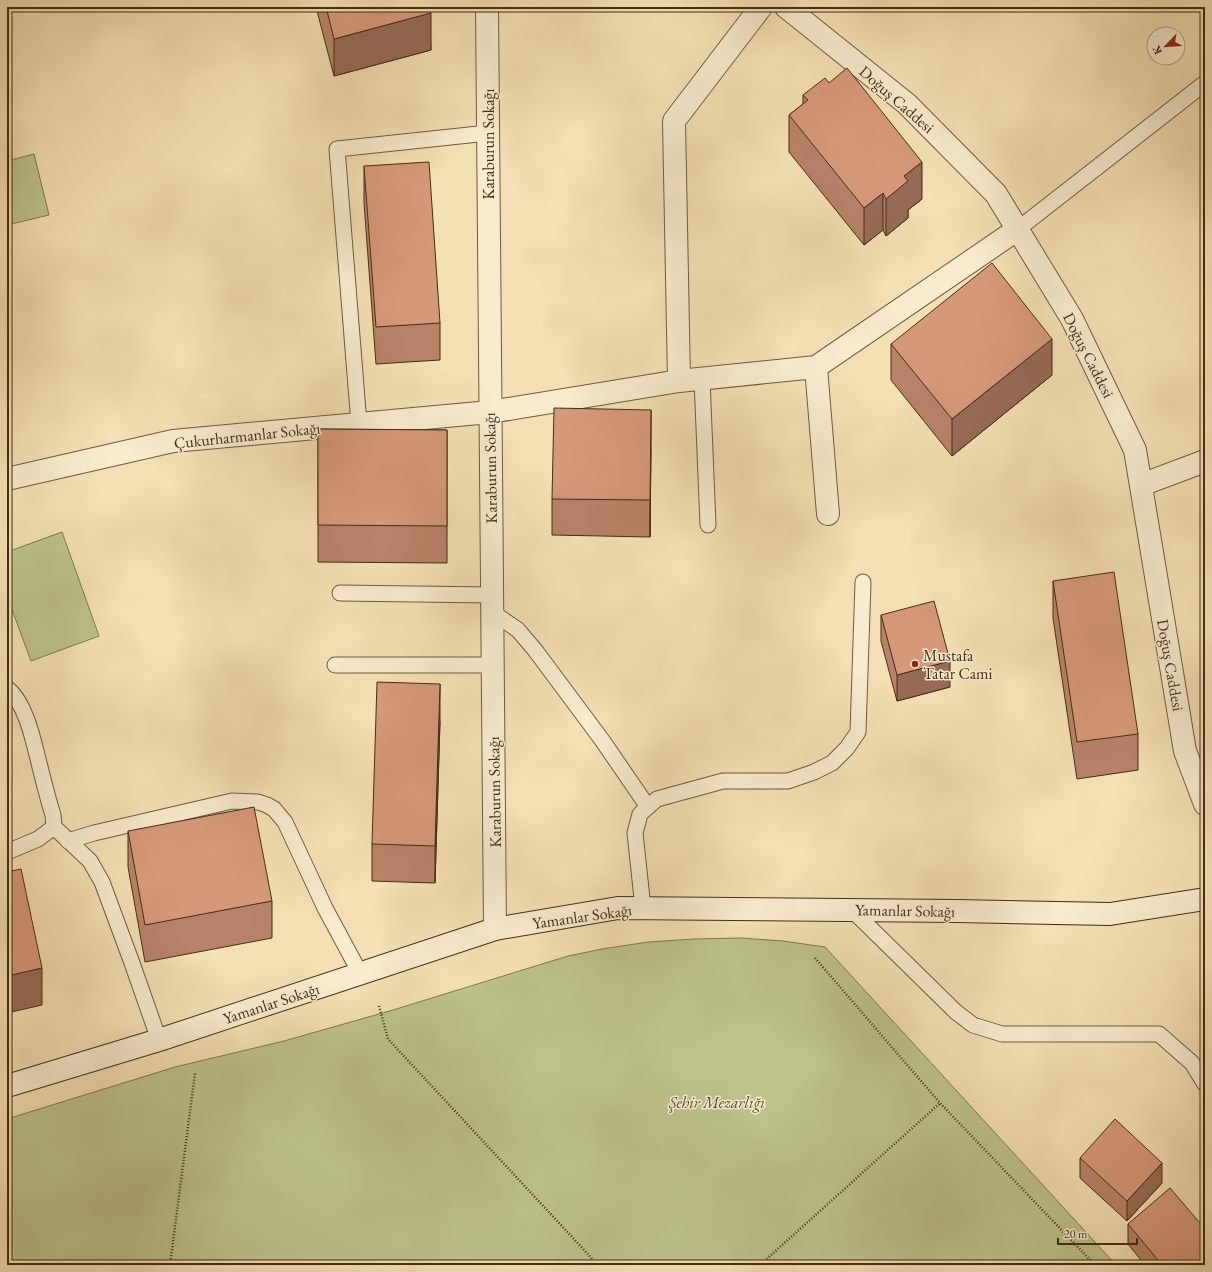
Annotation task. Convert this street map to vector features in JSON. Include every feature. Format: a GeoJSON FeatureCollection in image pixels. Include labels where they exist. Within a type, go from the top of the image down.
{"type":"FeatureCollection","features":[{"type":"Feature","properties":{"kind":"street","name":"Karaburun Sokağı"},"geometry":{"type":"LineString","coordinates":[[487,7],[495,929]]}},
{"type":"Feature","properties":{"kind":"street"},"geometry":{"type":"LineString","coordinates":[[679,381],[674,121],[762,7]]}},
{"type":"Feature","properties":{"kind":"street","name":"Doğuş Caddesi"},"geometry":{"type":"LineString","coordinates":[[786,7],[907,104],[996,194],[1072,319],[1136,450],[1185,751],[1205,804]]}},
{"type":"Feature","properties":{"kind":"street"},"geometry":{"type":"LineString","coordinates":[[828,514],[816,366],[1018,229]]}},
{"type":"Feature","properties":{"kind":"street","name":"Çukurharmanlar Sokağı"},"geometry":{"type":"LineString","coordinates":[[7,479],[173,441],[490,412],[679,381],[816,366]]}},
{"type":"Feature","properties":{"kind":"street"},"geometry":{"type":"LineString","coordinates":[[1141,485],[1205,461]]}},
{"type":"Feature","properties":{"kind":"street","name":"Yamanlar Sokağı"},"geometry":{"type":"LineString","coordinates":[[7,1086],[159,1040],[495,929],[618,908],[1110,914],[1205,899]]}},
{"type":"Feature","properties":{"kind":"lane"},"geometry":{"type":"LineString","coordinates":[[1018,229],[1205,83]]}},
{"type":"Feature","properties":{"kind":"lane"},"geometry":{"type":"LineString","coordinates":[[359,424],[337,149],[488,133]]}},
{"type":"Feature","properties":{"kind":"lane"},"geometry":{"type":"LineString","coordinates":[[702,379],[708,525]]}},
{"type":"Feature","properties":{"kind":"lane"},"geometry":{"type":"LineString","coordinates":[[643,908],[635,833],[640,814],[657,799],[723,781],[788,781],[814,772],[832,763],[848,748],[858,732],[863,582]]}},
{"type":"Feature","properties":{"kind":"lane"},"geometry":{"type":"LineString","coordinates":[[340,593],[492,603],[535,650],[602,740],[648,807]]}},
{"type":"Feature","properties":{"kind":"lane"},"geometry":{"type":"LineString","coordinates":[[335,665],[492,665]]}},
{"type":"Feature","properties":{"kind":"lane"},"geometry":{"type":"LineString","coordinates":[[7,688],[21,708],[35,744],[54,827],[90,861],[102,882],[159,1040]]}},
{"type":"Feature","properties":{"kind":"lane"},"geometry":{"type":"LineString","coordinates":[[68,841],[94,832],[232,802],[258,802],[267,804],[274,809],[285,822],[326,908],[360,973]]}},
{"type":"Feature","properties":{"kind":"lane"},"geometry":{"type":"LineString","coordinates":[[7,852],[38,839],[54,827]]}},
{"type":"Feature","properties":{"kind":"lane"},"geometry":{"type":"LineString","coordinates":[[852,910],[956,1012],[974,1025],[1002,1034],[1159,1034],[1192,1063],[1205,1084]]}},
{"type":"Feature","properties":{"kind":"path"},"geometry":{"type":"LineString","coordinates":[[815,958],[940,1103],[1095,1265]]}},
{"type":"Feature","properties":{"kind":"path"},"geometry":{"type":"LineString","coordinates":[[379,1006],[388,1039],[598,1265]]}},
{"type":"Feature","properties":{"kind":"path"},"geometry":{"type":"LineString","coordinates":[[170,1265],[195,1073]]}},
{"type":"Feature","properties":{"kind":"path"},"geometry":{"type":"LineString","coordinates":[[760,1265],[940,1103]]}},
{"type":"Feature","properties":{"kind":"green space"},"geometry":{"type":"Polygon","coordinates":[[[34,154],[49,215],[7,225],[7,161],[34,154]]]}},
{"type":"Feature","properties":{"kind":"green space"},"geometry":{"type":"Polygon","coordinates":[[[62,532],[99,636],[31,661],[7,596],[7,552],[62,532]]]}},
{"type":"Feature","properties":{"kind":"green space","name":"Şehir Mezarlığı"},"geometry":{"type":"Polygon","coordinates":[[[740,938],[783,941],[825,947],[1116,1265],[7,1265],[7,1119],[175,1067],[284,1041],[393,1010],[568,956],[648,942],[740,938]]]}},
{"type":"Feature","properties":{"kind":"building"},"geometry":{"type":"Polygon","coordinates":[[[326,7],[429,7],[431,13],[334,39],[326,7]]]}},
{"type":"Feature","properties":{"kind":"building"},"geometry":{"type":"Polygon","coordinates":[[[847,68],[922,162],[904,176],[908,181],[886,199],[883,193],[864,208],[789,115],[808,100],[803,95],[825,78],[829,83],[847,68]]]}},
{"type":"Feature","properties":{"kind":"building"},"geometry":{"type":"Polygon","coordinates":[[[429,162],[440,323],[376,327],[364,166],[429,162]]]}},
{"type":"Feature","properties":{"kind":"building"},"geometry":{"type":"Polygon","coordinates":[[[992,263],[1052,339],[952,419],[891,344],[992,263]]]}},
{"type":"Feature","properties":{"kind":"building"},"geometry":{"type":"Polygon","coordinates":[[[554,408],[651,410],[650,500],[552,499],[554,408]]]}},
{"type":"Feature","properties":{"kind":"building"},"geometry":{"type":"Polygon","coordinates":[[[318,429],[447,430],[447,526],[318,525],[318,429]]]}},
{"type":"Feature","properties":{"kind":"building"},"geometry":{"type":"Polygon","coordinates":[[[1114,572],[1138,734],[1077,742],[1053,581],[1114,572]]]}},
{"type":"Feature","properties":{"kind":"building"},"geometry":{"type":"Polygon","coordinates":[[[934,601],[950,661],[897,675],[881,615],[934,601]]]}},
{"type":"Feature","properties":{"kind":"building"},"geometry":{"type":"Polygon","coordinates":[[[377,682],[440,684],[435,846],[372,844],[377,682]]]}},
{"type":"Feature","properties":{"kind":"building"},"geometry":{"type":"Polygon","coordinates":[[[7,763],[11,780],[7,781],[7,763]]]}},
{"type":"Feature","properties":{"kind":"building"},"geometry":{"type":"Polygon","coordinates":[[[254,807],[272,901],[145,925],[128,831],[254,807]]]}},
{"type":"Feature","properties":{"kind":"building"},"geometry":{"type":"Polygon","coordinates":[[[21,869],[42,968],[7,976],[7,872],[21,869]]]}},
{"type":"Feature","properties":{"kind":"building"},"geometry":{"type":"Polygon","coordinates":[[[1115,1119],[1162,1163],[1127,1201],[1080,1158],[1115,1119]]]}},
{"type":"Feature","properties":{"kind":"building"},"geometry":{"type":"Polygon","coordinates":[[[1170,1188],[1205,1229],[1205,1265],[1162,1265],[1128,1224],[1170,1188]]]}},
{"type":"Feature","properties":{"kind":"place","name":"Mustafa Tatar Cami"},"geometry":{"type":"Point","coordinates":[915,664]}}]}
